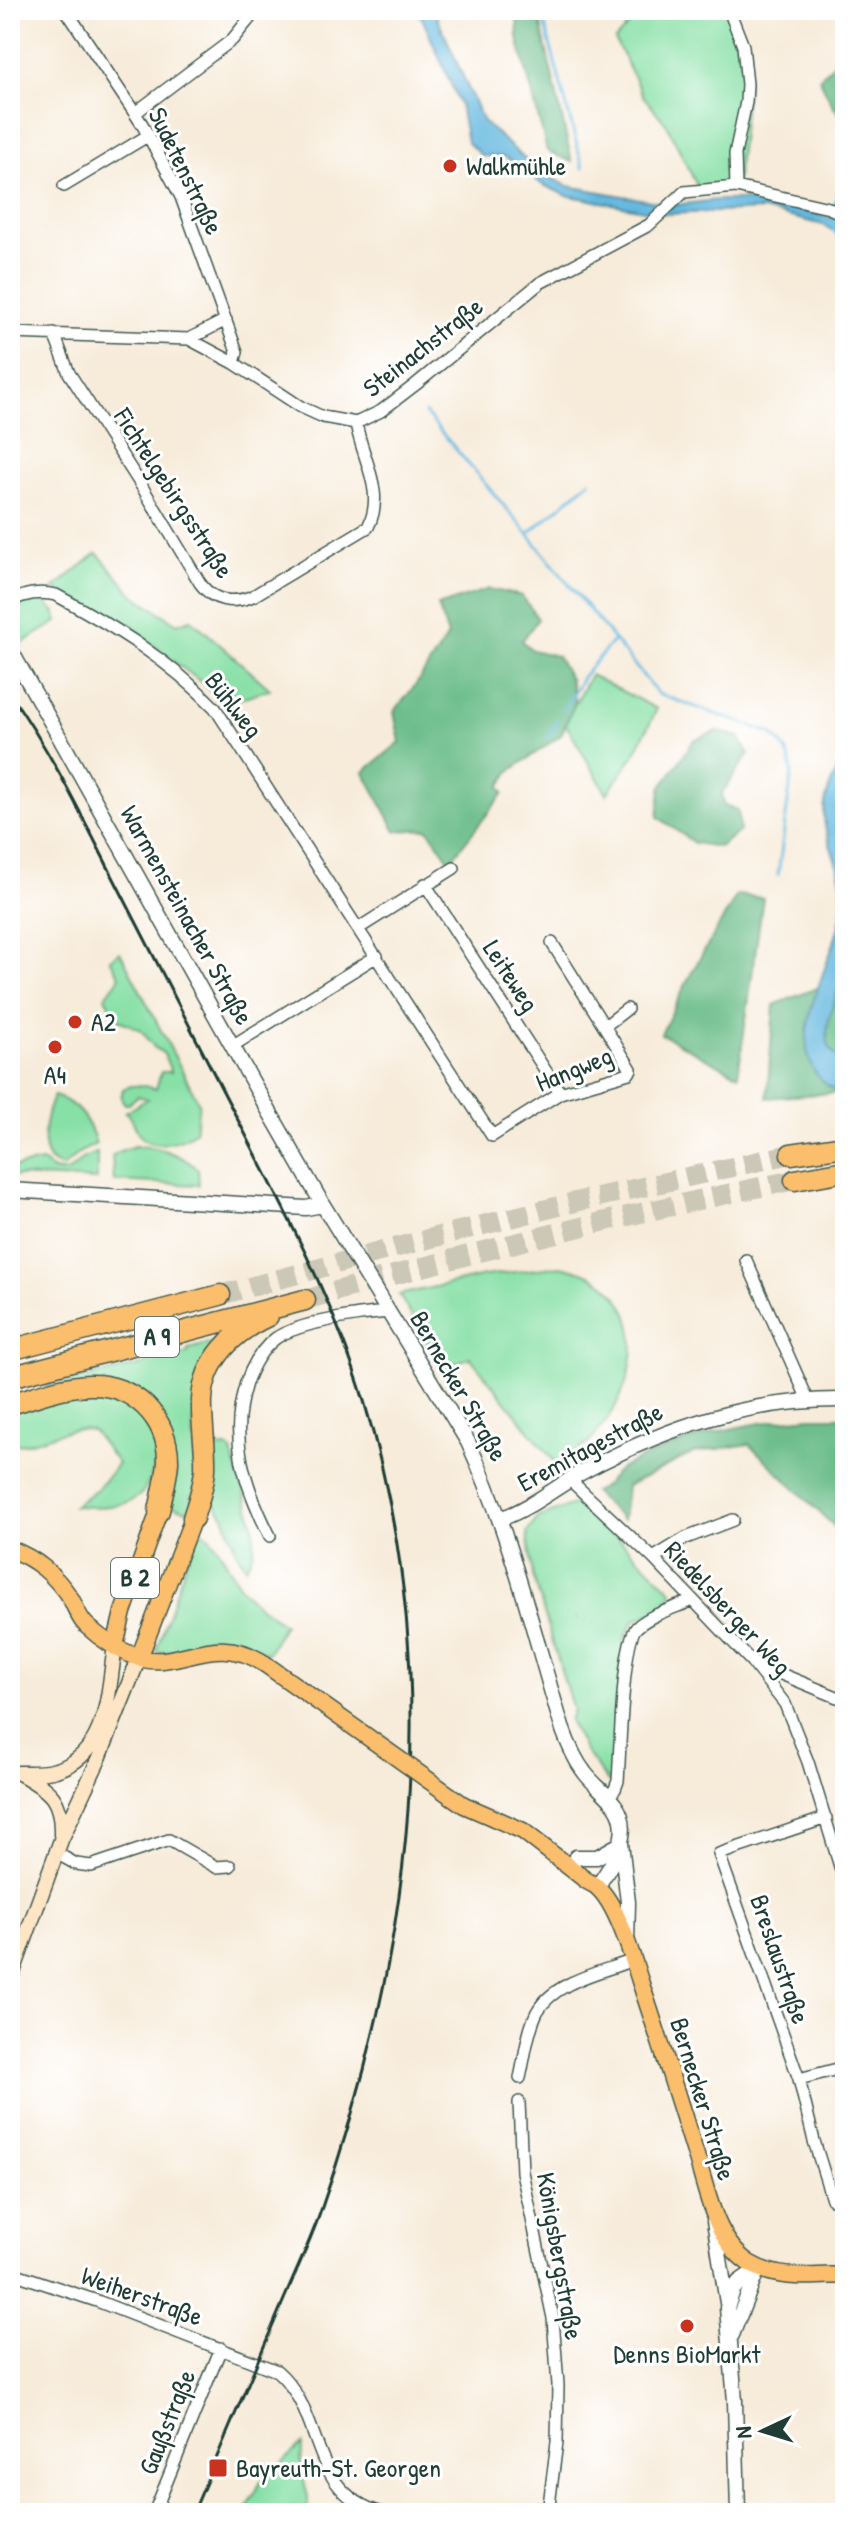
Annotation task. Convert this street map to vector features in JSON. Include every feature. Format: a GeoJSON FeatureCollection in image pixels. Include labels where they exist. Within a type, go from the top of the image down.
{"type":"FeatureCollection","features":[{"type":"Feature","properties":{"kind":"highway"},"geometry":{"type":"LineString","coordinates":[[791,1154],[845,1146]]}},
{"type":"Feature","properties":{"kind":"highway"},"geometry":{"type":"LineString","coordinates":[[795,1180],[845,1171]]}},
{"type":"Feature","properties":{"kind":"highway","name":"A 9"},"geometry":{"type":"LineString","coordinates":[[10,1350],[220,1295]]}},
{"type":"Feature","properties":{"kind":"highway","name":"A 9"},"geometry":{"type":"LineString","coordinates":[[10,1377],[305,1300],[237,1334],[216,1358],[202,1400],[205,1471],[193,1518]]}},
{"type":"Feature","properties":{"kind":"highway"},"geometry":{"type":"LineString","coordinates":[[10,1404],[89,1385],[113,1387],[136,1397],[164,1433],[168,1463],[159,1511]]}},
{"type":"Feature","properties":{"kind":"main road","name":"B 2"},"geometry":{"type":"LineString","coordinates":[[115,1646],[123,1612],[159,1511]]}},
{"type":"Feature","properties":{"kind":"main road","name":"B 2"},"geometry":{"type":"LineString","coordinates":[[139,1658],[193,1518]]}},
{"type":"Feature","properties":{"kind":"main road","name":"B 2"},"geometry":{"type":"LineString","coordinates":[[10,1549],[49,1571],[72,1601],[84,1624],[115,1646],[139,1658],[165,1660],[206,1650],[228,1649],[253,1656],[464,1805],[523,1831],[597,1887]]}},
{"type":"Feature","properties":{"kind":"main road"},"geometry":{"type":"LineString","coordinates":[[14,1771],[44,1773],[58,1770],[81,1756],[92,1742],[106,1710],[115,1646]]}},
{"type":"Feature","properties":{"kind":"main road"},"geometry":{"type":"LineString","coordinates":[[10,1980],[58,1847],[98,1761],[139,1658]]}},
{"type":"Feature","properties":{"kind":"main road"},"geometry":{"type":"LineString","coordinates":[[14,1771],[48,1792],[57,1802],[60,1815],[58,1847]]}},
{"type":"Feature","properties":{"kind":"main road","name":"Bernecker Straße"},"geometry":{"type":"LineString","coordinates":[[597,1887],[610,1905],[627,1942],[712,2208],[734,2250],[759,2268]]}},
{"type":"Feature","properties":{"kind":"main road"},"geometry":{"type":"LineString","coordinates":[[759,2268],[784,2275],[845,2275]]}},
{"type":"Feature","properties":{"kind":"street"},"geometry":{"type":"LineString","coordinates":[[135,113],[232,40],[254,13],[251,10]]}},
{"type":"Feature","properties":{"kind":"street"},"geometry":{"type":"LineString","coordinates":[[729,10],[743,46],[747,84],[735,154],[736,187]]}},
{"type":"Feature","properties":{"kind":"street","name":"Sudetenstraße"},"geometry":{"type":"LineString","coordinates":[[68,11],[149,135],[181,197],[237,352],[234,363]]}},
{"type":"Feature","properties":{"kind":"street"},"geometry":{"type":"LineString","coordinates":[[64,186],[149,135]]}},
{"type":"Feature","properties":{"kind":"street","name":"Steinachstraße"},"geometry":{"type":"LineString","coordinates":[[10,333],[189,339],[234,363],[301,407],[323,417],[356,423],[381,411],[540,283],[649,225],[684,192],[736,187],[829,208],[845,215]]}},
{"type":"Feature","properties":{"kind":"street"},"geometry":{"type":"LineString","coordinates":[[189,339],[226,320]]}},
{"type":"Feature","properties":{"kind":"street","name":"Fichtelgebirgsstraße"},"geometry":{"type":"LineString","coordinates":[[54,334],[69,373],[200,583],[206,592],[220,600],[237,601],[253,596],[368,527],[376,499],[356,423]]}},
{"type":"Feature","properties":{"kind":"street","name":"Bühlweg"},"geometry":{"type":"LineString","coordinates":[[10,601],[27,594],[43,592],[56,595],[134,640],[195,687],[220,715],[492,1136]]}},
{"type":"Feature","properties":{"kind":"street","name":"Warmensteinacher Straße"},"geometry":{"type":"LineString","coordinates":[[10,649],[323,1205]]}},
{"type":"Feature","properties":{"kind":"street"},"geometry":{"type":"LineString","coordinates":[[359,928],[454,868]]}},
{"type":"Feature","properties":{"kind":"street","name":"Leiteweg"},"geometry":{"type":"LineString","coordinates":[[425,884],[560,1093]]}},
{"type":"Feature","properties":{"kind":"street","name":"Hangweg"},"geometry":{"type":"LineString","coordinates":[[492,1136],[560,1093],[629,1073],[630,1065],[552,943]]}},
{"type":"Feature","properties":{"kind":"street"},"geometry":{"type":"LineString","coordinates":[[232,1046],[377,956]]}},
{"type":"Feature","properties":{"kind":"street","name":"Hangweg"},"geometry":{"type":"LineString","coordinates":[[605,1026],[627,1009]]}},
{"type":"Feature","properties":{"kind":"street"},"geometry":{"type":"LineString","coordinates":[[10,1190],[306,1208],[323,1205]]}},
{"type":"Feature","properties":{"kind":"street","name":"Bernecker Straße"},"geometry":{"type":"LineString","coordinates":[[323,1205],[468,1442],[500,1519],[567,1740],[579,1765],[615,1804],[622,1820],[621,1843],[628,1902],[627,1942]]}},
{"type":"Feature","properties":{"kind":"street"},"geometry":{"type":"LineString","coordinates":[[746,1260],[808,1400]]}},
{"type":"Feature","properties":{"kind":"street"},"geometry":{"type":"LineString","coordinates":[[270,1536],[256,1507],[237,1439],[238,1417],[250,1371],[262,1352],[278,1337],[335,1320],[389,1312]]}},
{"type":"Feature","properties":{"kind":"street","name":"Eremitagestraße"},"geometry":{"type":"LineString","coordinates":[[500,1519],[514,1514],[569,1479],[626,1449],[690,1423],[752,1407],[808,1400],[845,1400]]}},
{"type":"Feature","properties":{"kind":"street","name":"Riedelsberger Weg"},"geometry":{"type":"LineString","coordinates":[[569,1479],[653,1558],[752,1662],[785,1704],[808,1762],[845,1883]]}},
{"type":"Feature","properties":{"kind":"street"},"geometry":{"type":"LineString","coordinates":[[653,1558],[686,1538],[733,1520]]}},
{"type":"Feature","properties":{"kind":"street"},"geometry":{"type":"LineString","coordinates":[[608,1798],[618,1781],[626,1666],[634,1629],[693,1600]]}},
{"type":"Feature","properties":{"kind":"street"},"geometry":{"type":"LineString","coordinates":[[752,1662],[837,1697]]}},
{"type":"Feature","properties":{"kind":"street","name":"Breslaustraße"},"geometry":{"type":"LineString","coordinates":[[826,1818],[719,1854],[799,2079],[832,2199]]}},
{"type":"Feature","properties":{"kind":"street"},"geometry":{"type":"LineString","coordinates":[[58,1847],[76,1864],[91,1866],[169,1840],[216,1867],[230,1866]]}},
{"type":"Feature","properties":{"kind":"street"},"geometry":{"type":"LineString","coordinates":[[576,1857],[597,1857],[621,1843]]}},
{"type":"Feature","properties":{"kind":"street"},"geometry":{"type":"LineString","coordinates":[[597,1887],[621,1843]]}},
{"type":"Feature","properties":{"kind":"street"},"geometry":{"type":"LineString","coordinates":[[520,2078],[530,2030],[547,1998],[575,1982],[633,1960]]}},
{"type":"Feature","properties":{"kind":"street"},"geometry":{"type":"LineString","coordinates":[[799,2079],[845,2067]]}},
{"type":"Feature","properties":{"kind":"street","name":"Königsbergstraße"},"geometry":{"type":"LineString","coordinates":[[519,2102],[522,2172],[542,2259],[554,2332],[558,2385],[557,2442],[548,2513]]}},
{"type":"Feature","properties":{"kind":"street"},"geometry":{"type":"LineString","coordinates":[[712,2208],[731,2339],[738,2513]]}},
{"type":"Feature","properties":{"kind":"street"},"geometry":{"type":"LineString","coordinates":[[727,2308],[739,2282],[759,2268]]}},
{"type":"Feature","properties":{"kind":"street"},"geometry":{"type":"LineString","coordinates":[[731,2339],[759,2268]]}},
{"type":"Feature","properties":{"kind":"street","name":"Weiherstraße"},"geometry":{"type":"LineString","coordinates":[[10,2272],[97,2301],[277,2371],[295,2391],[328,2474],[345,2493],[366,2509],[382,2513]]}},
{"type":"Feature","properties":{"kind":"street","name":"Gaußstraße"},"geometry":{"type":"LineString","coordinates":[[154,2513],[221,2348]]}},
{"type":"Feature","properties":{"kind":"green space"},"geometry":{"type":"Polygon","coordinates":[[[517,10],[551,10],[539,17],[572,162],[547,151],[518,38],[517,10]]]}},
{"type":"Feature","properties":{"kind":"green space"},"geometry":{"type":"Polygon","coordinates":[[[642,10],[729,10],[747,84],[736,187],[699,190],[667,125],[643,96],[615,40],[642,10]]]}},
{"type":"Feature","properties":{"kind":"green space"},"geometry":{"type":"Polygon","coordinates":[[[845,53],[845,120],[834,108],[819,78],[845,53]]]}},
{"type":"Feature","properties":{"kind":"green space"},"geometry":{"type":"Polygon","coordinates":[[[97,553],[133,594],[177,624],[191,619],[270,689],[222,704],[206,686],[140,635],[54,588],[97,553]]]}},
{"type":"Feature","properties":{"kind":"green space"},"geometry":{"type":"Polygon","coordinates":[[[489,589],[522,596],[538,619],[522,641],[532,650],[557,656],[570,679],[575,703],[561,735],[509,772],[500,787],[504,793],[450,861],[428,829],[396,831],[364,772],[400,742],[394,712],[448,636],[438,606],[489,589]]]}},
{"type":"Feature","properties":{"kind":"green space"},"geometry":{"type":"Polygon","coordinates":[[[43,600],[55,612],[57,622],[17,646],[10,633],[10,611],[24,603],[43,600]]]}},
{"type":"Feature","properties":{"kind":"green space"},"geometry":{"type":"Polygon","coordinates":[[[590,675],[657,709],[633,757],[607,794],[565,723],[590,675]]]}},
{"type":"Feature","properties":{"kind":"green space"},"geometry":{"type":"Polygon","coordinates":[[[717,731],[739,737],[749,754],[722,793],[724,805],[738,810],[740,831],[719,847],[694,843],[658,817],[661,788],[694,740],[717,731]]]}},
{"type":"Feature","properties":{"kind":"green space"},"geometry":{"type":"Polygon","coordinates":[[[737,895],[763,898],[738,1075],[661,1034],[692,972],[737,895]]]}},
{"type":"Feature","properties":{"kind":"green space"},"geometry":{"type":"Polygon","coordinates":[[[120,952],[199,1103],[195,1132],[182,1139],[151,1143],[139,1134],[125,1112],[148,1099],[138,1096],[125,1104],[121,1098],[123,1089],[140,1086],[156,1089],[161,1072],[171,1072],[164,1054],[141,1030],[117,1019],[105,997],[120,977],[110,959],[120,952]]]}},
{"type":"Feature","properties":{"kind":"green space"},"geometry":{"type":"Polygon","coordinates":[[[845,977],[845,1092],[767,1098],[774,1005],[845,977]]]}},
{"type":"Feature","properties":{"kind":"green space"},"geometry":{"type":"Polygon","coordinates":[[[54,1096],[76,1108],[90,1128],[96,1144],[78,1153],[63,1167],[50,1160],[45,1150],[46,1117],[54,1096]]]}},
{"type":"Feature","properties":{"kind":"green space"},"geometry":{"type":"Polygon","coordinates":[[[135,1146],[161,1149],[184,1159],[198,1169],[199,1185],[114,1181],[112,1156],[135,1146]]]}},
{"type":"Feature","properties":{"kind":"green space"},"geometry":{"type":"Polygon","coordinates":[[[97,1153],[97,1180],[13,1176],[13,1167],[42,1162],[53,1170],[68,1172],[83,1158],[97,1153]]]}},
{"type":"Feature","properties":{"kind":"green space"},"geometry":{"type":"Polygon","coordinates":[[[560,1266],[587,1274],[610,1289],[625,1310],[632,1335],[632,1360],[625,1386],[613,1411],[578,1452],[557,1465],[470,1357],[443,1369],[399,1295],[484,1276],[560,1266]]]}},
{"type":"Feature","properties":{"kind":"green space"},"geometry":{"type":"Polygon","coordinates":[[[224,1340],[193,1422],[196,1481],[189,1511],[169,1505],[176,1475],[146,1397],[44,1387],[142,1365],[173,1354],[188,1353],[188,1349],[224,1340]]]}},
{"type":"Feature","properties":{"kind":"green space"},"geometry":{"type":"Polygon","coordinates":[[[87,1391],[111,1397],[132,1409],[152,1437],[155,1460],[152,1475],[142,1493],[129,1502],[74,1506],[98,1488],[118,1464],[92,1430],[71,1430],[10,1445],[10,1411],[87,1391]]]}},
{"type":"Feature","properties":{"kind":"green space"},"geometry":{"type":"Polygon","coordinates":[[[811,1417],[840,1417],[845,1422],[845,1537],[749,1444],[693,1453],[627,1486],[623,1520],[593,1492],[604,1486],[620,1469],[665,1448],[737,1427],[811,1417]]]}},
{"type":"Feature","properties":{"kind":"green space"},"geometry":{"type":"Polygon","coordinates":[[[227,1448],[232,1451],[253,1525],[252,1554],[246,1567],[209,1489],[212,1449],[227,1448]]]}},
{"type":"Feature","properties":{"kind":"green space"},"geometry":{"type":"Polygon","coordinates":[[[582,1502],[672,1591],[667,1606],[635,1620],[625,1637],[612,1783],[608,1782],[584,1750],[569,1720],[573,1710],[533,1576],[527,1532],[539,1517],[582,1502]]]}},
{"type":"Feature","properties":{"kind":"green space"},"geometry":{"type":"Polygon","coordinates":[[[198,1528],[216,1545],[246,1593],[284,1624],[267,1654],[236,1641],[222,1641],[183,1651],[156,1651],[198,1528]]]}},
{"type":"Feature","properties":{"kind":"green space"},"geometry":{"type":"Polygon","coordinates":[[[302,2444],[301,2469],[308,2497],[308,2513],[245,2513],[260,2483],[302,2444]]]}},
{"type":"Feature","properties":{"kind":"water"},"geometry":{"type":"Polygon","coordinates":[[[416,10],[434,10],[483,122],[553,179],[568,186],[673,205],[717,200],[764,200],[845,222],[845,241],[823,225],[763,210],[665,214],[565,195],[543,185],[505,157],[482,156],[467,142],[460,105],[416,10]]]}},
{"type":"Feature","properties":{"kind":"water"},"geometry":{"type":"Polygon","coordinates":[[[845,755],[845,974],[828,1022],[827,1034],[829,1046],[845,1060],[845,1095],[821,1080],[809,1060],[807,1037],[811,1011],[842,909],[841,881],[827,835],[824,812],[829,789],[845,755]]]}},
{"type":"Feature","properties":{"kind":"waterway"},"geometry":{"type":"LineString","coordinates":[[545,25],[583,168]]}},
{"type":"Feature","properties":{"kind":"waterway"},"geometry":{"type":"LineString","coordinates":[[845,199],[839,222],[845,232]]}},
{"type":"Feature","properties":{"kind":"waterway"},"geometry":{"type":"LineString","coordinates":[[425,413],[658,694],[771,733],[783,746],[792,772],[778,875]]}},
{"type":"Feature","properties":{"kind":"waterway"},"geometry":{"type":"LineString","coordinates":[[528,534],[590,481]]}},
{"type":"Feature","properties":{"kind":"waterway"},"geometry":{"type":"LineString","coordinates":[[564,710],[583,676],[614,640]]}},
{"type":"Feature","properties":{"kind":"waterway"},"geometry":{"type":"LineString","coordinates":[[548,737],[558,720]]}},
{"type":"Feature","properties":{"kind":"tunnel"},"geometry":{"type":"LineString","coordinates":[[220,1295],[575,1202],[791,1154]]}},
{"type":"Feature","properties":{"kind":"tunnel"},"geometry":{"type":"LineString","coordinates":[[305,1300],[549,1235],[795,1180]]}},
{"type":"Feature","properties":{"kind":"railway"},"geometry":{"type":"LineString","coordinates":[[10,694],[76,804],[314,1272],[364,1401],[390,1504],[405,1607],[411,1709],[408,1812],[396,1913],[377,2015],[351,2116],[319,2216],[193,2513]]}},
{"type":"Feature","properties":{"kind":"place","name":"Walkmühle"},"geometry":{"type":"Point","coordinates":[450,166]}},
{"type":"Feature","properties":{"kind":"place","name":"A2"},"geometry":{"type":"Point","coordinates":[75,1022]}},
{"type":"Feature","properties":{"kind":"place","name":"A4"},"geometry":{"type":"Point","coordinates":[55,1047]}},
{"type":"Feature","properties":{"kind":"place","name":"Denns BioMarkt"},"geometry":{"type":"Point","coordinates":[687,2326]}},
{"type":"Feature","properties":{"kind":"place","name":"Bayreuth-St. Georgen"},"geometry":{"type":"Point","coordinates":[218,2468]}}]}
